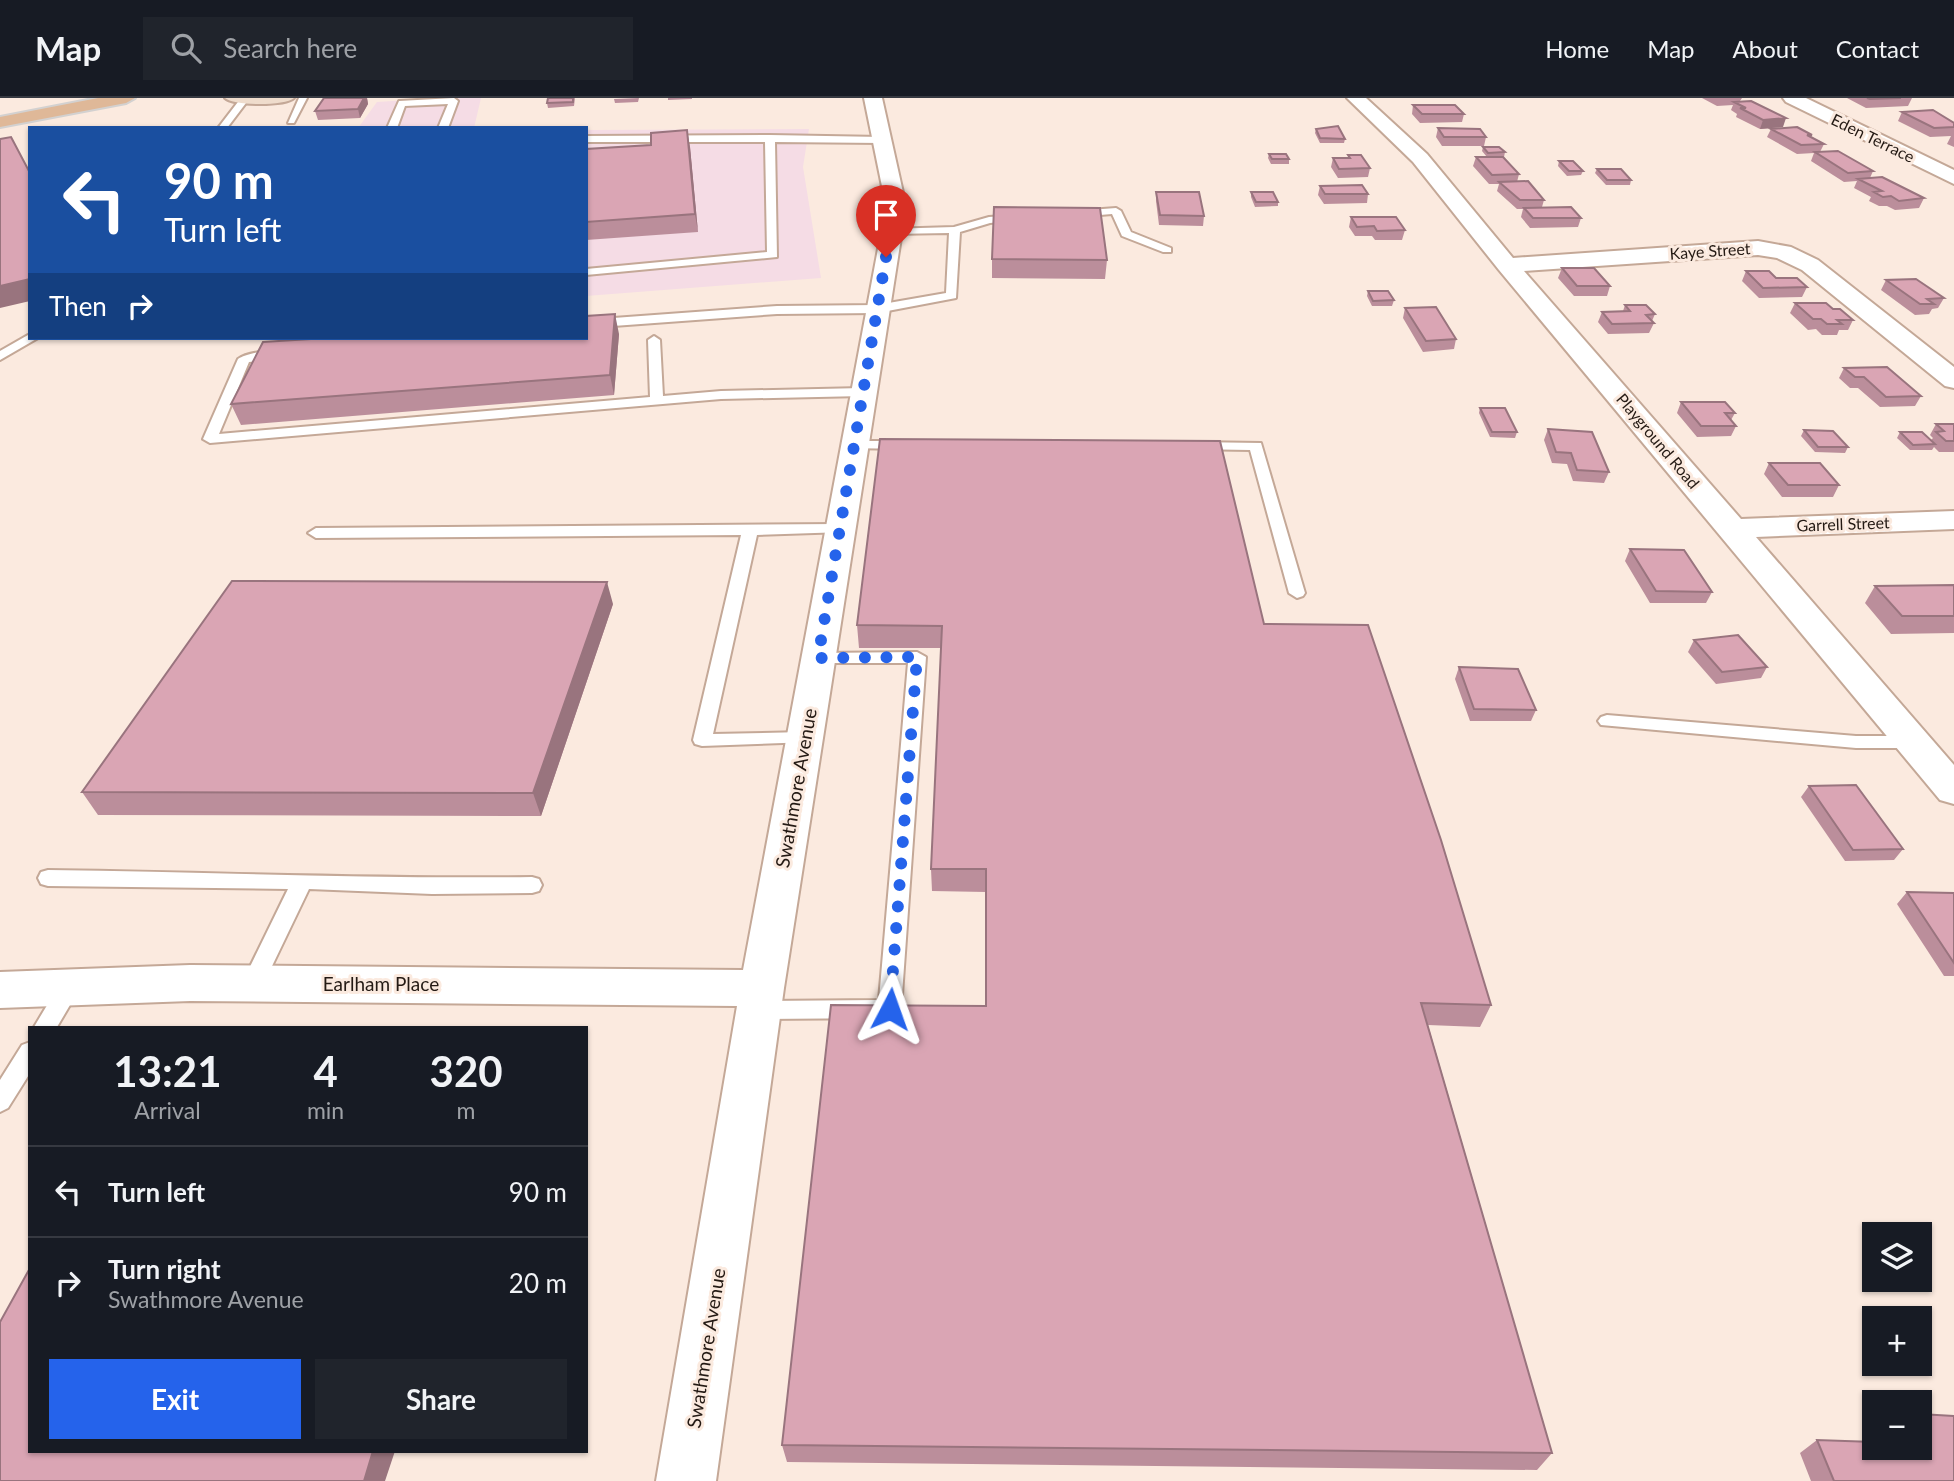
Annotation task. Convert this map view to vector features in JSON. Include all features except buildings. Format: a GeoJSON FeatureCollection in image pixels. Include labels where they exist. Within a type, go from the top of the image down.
{"type":"FeatureCollection","features":[{"type":"Feature","properties":{"kind":"main road"},"geometry":{"type":"LineString","coordinates":[[0,122],[80,102],[126,98]]}},
{"type":"Feature","properties":{"kind":"main road"},"geometry":{"type":"LineString","coordinates":[[234,98],[285,98]]}},
{"type":"Feature","properties":{"kind":"street","name":"Swathmore Avenue"},"geometry":{"type":"LineString","coordinates":[[686,1481],[761,999],[896,206],[873,98]]}},
{"type":"Feature","properties":{"kind":"street","name":"Playground Road"},"geometry":{"type":"LineString","coordinates":[[1356,98],[1420,158],[1507,265],[1954,790]]}},
{"type":"Feature","properties":{"kind":"street","name":"Eden Terrace"},"geometry":{"type":"LineString","coordinates":[[1792,98],[1954,178]]}},
{"type":"Feature","properties":{"kind":"street","name":"Kaye Street"},"geometry":{"type":"LineString","coordinates":[[1507,265],[1758,248],[1783,252],[1810,265],[1954,380]]}},
{"type":"Feature","properties":{"kind":"street","name":"Garrell Street"},"geometry":{"type":"LineString","coordinates":[[1732,528],[1954,520]]}},
{"type":"Feature","properties":{"kind":"street","name":"Earlham Place"},"geometry":{"type":"LineString","coordinates":[[0,990],[253,983],[761,999]]}},
{"type":"Feature","properties":{"kind":"lane"},"geometry":{"type":"LineString","coordinates":[[291,121],[303,98]]}},
{"type":"Feature","properties":{"kind":"lane"},"geometry":{"type":"LineString","coordinates":[[224,126],[245,99]]}},
{"type":"Feature","properties":{"kind":"lane"},"geometry":{"type":"LineString","coordinates":[[392,126],[402,103],[454,101],[444,126]]}},
{"type":"Feature","properties":{"kind":"lane"},"geometry":{"type":"LineString","coordinates":[[588,272],[773,256],[770,138]]}},
{"type":"Feature","properties":{"kind":"lane"},"geometry":{"type":"LineString","coordinates":[[588,139],[882,140]]}},
{"type":"Feature","properties":{"kind":"lane"},"geometry":{"type":"LineString","coordinates":[[1065,215],[1116,211],[1126,234],[1167,250]]}},
{"type":"Feature","properties":{"kind":"lane"},"geometry":{"type":"LineString","coordinates":[[891,231],[955,230],[989,220],[1027,217]]}},
{"type":"Feature","properties":{"kind":"lane"},"geometry":{"type":"LineString","coordinates":[[588,324],[777,310],[877,309],[952,296],[955,230]]}},
{"type":"Feature","properties":{"kind":"lane"},"geometry":{"type":"LineString","coordinates":[[0,356],[28,340]]}},
{"type":"Feature","properties":{"kind":"lane"},"geometry":{"type":"LineString","coordinates":[[654,341],[657,401]]}},
{"type":"Feature","properties":{"kind":"lane"},"geometry":{"type":"LineString","coordinates":[[297,353],[244,359],[210,439],[721,395],[863,392]]}},
{"type":"Feature","properties":{"kind":"lane"},"geometry":{"type":"LineString","coordinates":[[854,445],[925,445]]}},
{"type":"Feature","properties":{"kind":"lane"},"geometry":{"type":"LineString","coordinates":[[1173,446],[1256,446],[1297,593]]}},
{"type":"Feature","properties":{"kind":"lane"},"geometry":{"type":"LineString","coordinates":[[316,533],[840,529]]}},
{"type":"Feature","properties":{"kind":"lane"},"geometry":{"type":"LineString","coordinates":[[750,530],[702,740],[804,738]]}},
{"type":"Feature","properties":{"kind":"lane"},"geometry":{"type":"LineString","coordinates":[[761,999],[890,1009],[917,657],[818,658]]}},
{"type":"Feature","properties":{"kind":"lane"},"geometry":{"type":"LineString","coordinates":[[1607,721],[1856,742],[1913,742]]}},
{"type":"Feature","properties":{"kind":"lane"},"geometry":{"type":"LineString","coordinates":[[48,878],[302,881],[432,886],[532,885]]}},
{"type":"Feature","properties":{"kind":"lane"},"geometry":{"type":"LineString","coordinates":[[253,983],[302,881]]}},
{"type":"Feature","properties":{"kind":"lane"},"geometry":{"type":"LineString","coordinates":[[46,1026],[69,988]]}},
{"type":"Feature","properties":{"kind":"lane"},"geometry":{"type":"LineString","coordinates":[[0,1101],[28,1055]]}},
{"type":"Feature","properties":{"kind":"shaded area"},"geometry":{"type":"Polygon","coordinates":[[[481,98],[474,126],[359,126],[377,102],[481,98]]]}},
{"type":"Feature","properties":{"kind":"shaded area"},"geometry":{"type":"Polygon","coordinates":[[[809,129],[803,167],[821,278],[588,296],[588,130],[809,129]]]}},
{"type":"Feature","properties":{"kind":"route"},"geometry":{"type":"LineString","coordinates":[[886,257],[818,658],[917,657],[890,1009]]}}]}
